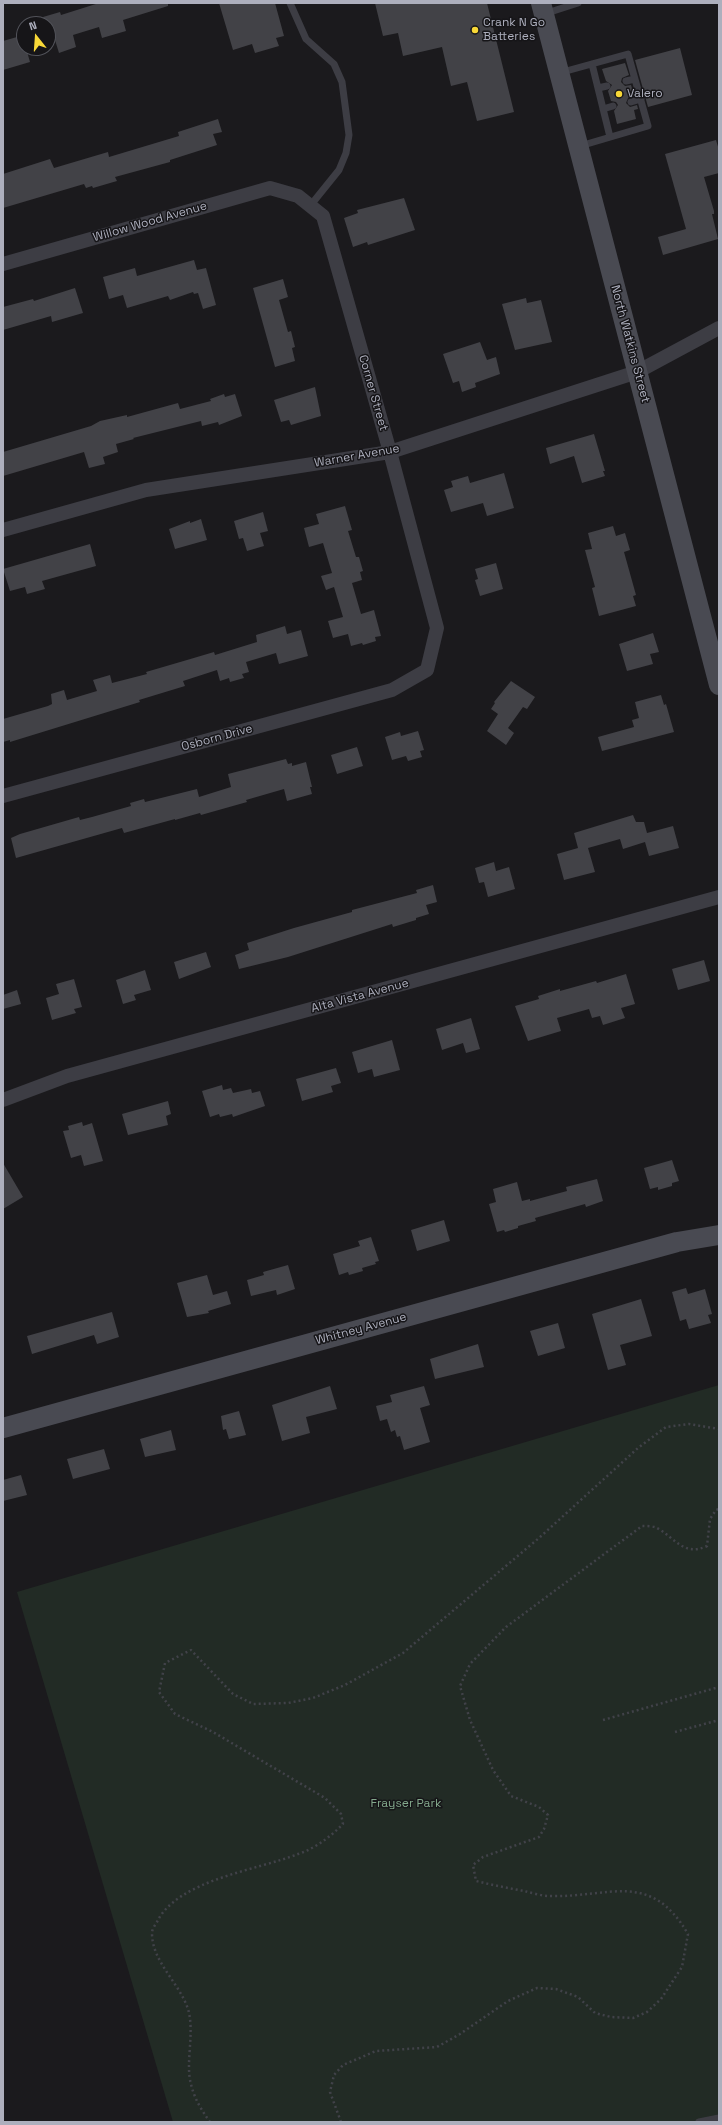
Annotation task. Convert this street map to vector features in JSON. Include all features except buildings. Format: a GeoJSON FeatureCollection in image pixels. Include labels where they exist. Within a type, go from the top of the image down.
{"type":"FeatureCollection","features":[{"type":"Feature","properties":{"kind":"main road","name":"North Watkins Street"},"geometry":{"type":"LineString","coordinates":[[543,8],[637,372],[713,641],[719,685]]}},
{"type":"Feature","properties":{"kind":"main road","name":"Whitney Avenue"},"geometry":{"type":"LineString","coordinates":[[3,1428],[677,1242],[719,1235]]}},
{"type":"Feature","properties":{"kind":"street","name":"Willow Wood Avenue"},"geometry":{"type":"LineString","coordinates":[[3,264],[270,188],[298,196]]}},
{"type":"Feature","properties":{"kind":"street","name":"Corner Street"},"geometry":{"type":"LineString","coordinates":[[298,196],[323,216],[390,452],[437,628],[427,670]]}},
{"type":"Feature","properties":{"kind":"street","name":"Warner Avenue"},"geometry":{"type":"LineString","coordinates":[[3,530],[146,490],[390,452],[637,372],[719,328]]}},
{"type":"Feature","properties":{"kind":"street","name":"Osborn Drive"},"geometry":{"type":"LineString","coordinates":[[3,796],[392,690],[427,670]]}},
{"type":"Feature","properties":{"kind":"street","name":"Alta Vista Avenue"},"geometry":{"type":"LineString","coordinates":[[3,1100],[68,1076],[719,897]]}},
{"type":"Feature","properties":{"kind":"lane"},"geometry":{"type":"LineString","coordinates":[[290,3],[306,39],[334,64],[342,82],[349,135],[346,153],[339,170],[310,206]]}},
{"type":"Feature","properties":{"kind":"lane"},"geometry":{"type":"LineString","coordinates":[[543,8],[578,3]]}},
{"type":"Feature","properties":{"kind":"lane"},"geometry":{"type":"LineString","coordinates":[[559,73],[628,54],[641,99],[648,126],[578,146]]}},
{"type":"Feature","properties":{"kind":"lane"},"geometry":{"type":"LineString","coordinates":[[592,64],[610,137]]}},
{"type":"Feature","properties":{"kind":"lane"},"geometry":{"type":"LineString","coordinates":[[626,81],[635,79]]}},
{"type":"Feature","properties":{"kind":"lane"},"geometry":{"type":"LineString","coordinates":[[598,88],[607,86]]}},
{"type":"Feature","properties":{"kind":"lane"},"geometry":{"type":"LineString","coordinates":[[631,102],[641,99]]}},
{"type":"Feature","properties":{"kind":"lane"},"geometry":{"type":"LineString","coordinates":[[603,109],[613,106]]}},
{"type":"Feature","properties":{"kind":"lane"},"geometry":{"type":"LineString","coordinates":[[699,2122],[719,2118]]}},
{"type":"Feature","properties":{"kind":"path"},"geometry":{"type":"LineString","coordinates":[[210,2122],[203,2112],[190,2084],[191,2028],[188,2009],[157,1956],[152,1932],[161,1914],[189,1890],[237,1873],[299,1854],[328,1840],[343,1824],[341,1814],[325,1798],[213,1732],[175,1714],[159,1692],[165,1663],[191,1650],[233,1694],[253,1704],[294,1702],[313,1698],[339,1688],[403,1653],[539,1538],[638,1448],[666,1427],[690,1424],[719,1429]]}},
{"type":"Feature","properties":{"kind":"path"},"geometry":{"type":"LineString","coordinates":[[341,2122],[330,2092],[334,2075],[343,2065],[376,2051],[437,2047],[460,2034],[508,2001],[537,1988],[556,1989],[578,1997],[595,2013],[611,2018],[633,2018],[647,2012],[661,1999],[674,1982],[682,1967],[688,1934],[679,1919],[663,1903],[641,1893],[618,1890],[550,1896],[476,1881],[473,1865],[483,1858],[539,1837],[544,1829],[548,1815],[538,1807],[511,1796],[493,1770],[470,1720],[460,1686],[470,1664],[506,1627],[642,1526],[656,1528],[682,1547],[699,1550],[707,1546],[710,1519],[716,1510],[719,1509]]}},
{"type":"Feature","properties":{"kind":"path"},"geometry":{"type":"LineString","coordinates":[[603,1720],[719,1687]]}},
{"type":"Feature","properties":{"kind":"path"},"geometry":{"type":"LineString","coordinates":[[675,1732],[719,1720]]}},
{"type":"Feature","properties":{"kind":"green space","name":"Frayser Park"},"geometry":{"type":"Polygon","coordinates":[[[719,1385],[719,2122],[173,2122],[17,1592],[719,1385]]]}},
{"type":"Feature","properties":{"kind":"place","name":"Crank N Go Batteries"},"geometry":{"type":"Point","coordinates":[475,30]}},
{"type":"Feature","properties":{"kind":"place","name":"Valero"},"geometry":{"type":"Point","coordinates":[619,94]}}]}
